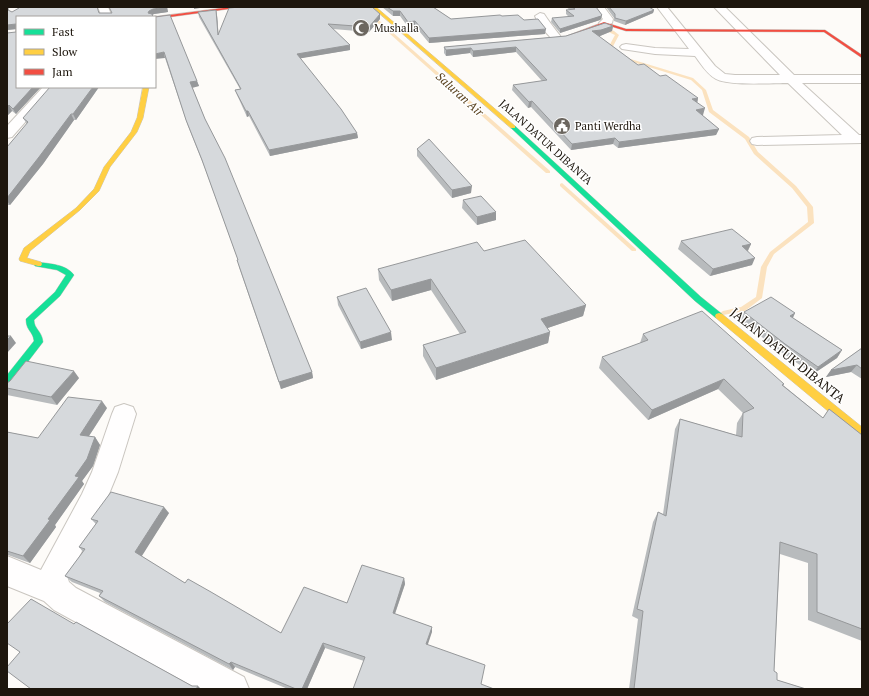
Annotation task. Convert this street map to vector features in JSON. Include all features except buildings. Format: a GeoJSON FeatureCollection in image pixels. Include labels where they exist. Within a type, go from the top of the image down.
{"type":"FeatureCollection","features":[{"type":"Feature","properties":{"kind":"street"},"geometry":{"type":"LineString","coordinates":[[156,18],[241,7]]}},
{"type":"Feature","properties":{"kind":"street","name":"JALAN DATUK DIBANTA"},"geometry":{"type":"LineString","coordinates":[[374,7],[497,113],[698,299],[862,434]]}},
{"type":"Feature","properties":{"kind":"street"},"geometry":{"type":"LineString","coordinates":[[540,16],[552,38],[579,33],[608,21],[608,18],[599,7]]}},
{"type":"Feature","properties":{"kind":"street"},"geometry":{"type":"LineString","coordinates":[[662,7],[716,74],[721,77],[735,79],[862,78]]}},
{"type":"Feature","properties":{"kind":"street"},"geometry":{"type":"LineString","coordinates":[[719,7],[791,79],[859,139]]}},
{"type":"Feature","properties":{"kind":"street"},"geometry":{"type":"LineString","coordinates":[[604,23],[626,30],[824,31],[862,57]]}},
{"type":"Feature","properties":{"kind":"street"},"geometry":{"type":"LineString","coordinates":[[626,47],[655,51],[699,53]]}},
{"type":"Feature","properties":{"kind":"street"},"geometry":{"type":"LineString","coordinates":[[423,49],[438,48]]}},
{"type":"Feature","properties":{"kind":"street"},"geometry":{"type":"LineString","coordinates":[[7,134],[49,88]]}},
{"type":"Feature","properties":{"kind":"street"},"geometry":{"type":"LineString","coordinates":[[7,382],[39,342],[40,337],[38,333],[30,326],[30,319],[51,300],[69,280],[70,275],[68,272],[63,270],[26,261],[23,259],[24,255],[27,250],[78,209],[97,190],[107,167],[134,132],[140,118],[146,88]]}},
{"type":"Feature","properties":{"kind":"street"},"geometry":{"type":"LineString","coordinates":[[15,110],[30,109]]}},
{"type":"Feature","properties":{"kind":"street"},"geometry":{"type":"LineString","coordinates":[[757,141],[859,139]]}},
{"type":"Feature","properties":{"kind":"street"},"geometry":{"type":"LineString","coordinates":[[55,590],[53,578],[92,502],[105,472],[124,414]]}},
{"type":"Feature","properties":{"kind":"street"},"geometry":{"type":"LineString","coordinates":[[7,571],[55,590],[65,599],[232,689]]}},
{"type":"Feature","properties":{"kind":"waterway","name":"Saluran Air"},"geometry":{"type":"LineString","coordinates":[[372,16],[548,172]]}},
{"type":"Feature","properties":{"kind":"waterway"},"geometry":{"type":"LineString","coordinates":[[603,28],[617,35],[609,50],[610,55]]}},
{"type":"Feature","properties":{"kind":"waterway"},"geometry":{"type":"LineString","coordinates":[[624,58],[692,79],[704,90],[711,111],[747,138],[756,153],[794,187],[810,207],[811,223],[772,253],[764,267],[759,298],[743,309],[723,313]]}},
{"type":"Feature","properties":{"kind":"waterway","name":"Saluran Air"},"geometry":{"type":"LineString","coordinates":[[562,185],[634,250]]}},
{"type":"Feature","properties":{"kind":"traffic: fast"},"geometry":{"type":"LineString","coordinates":[[513,127],[698,299],[719,316]]}},
{"type":"Feature","properties":{"kind":"traffic: fast"},"geometry":{"type":"LineString","coordinates":[[7,382],[39,342],[38,335],[30,326],[30,319],[58,294],[67,282],[70,275],[64,270],[38,264]]}},
{"type":"Feature","properties":{"kind":"traffic: slow"},"geometry":{"type":"LineString","coordinates":[[374,7],[513,127]]}},
{"type":"Feature","properties":{"kind":"traffic: slow"},"geometry":{"type":"LineString","coordinates":[[38,264],[23,259],[27,250],[78,209],[97,190],[107,167],[134,132],[140,118],[146,88]]}},
{"type":"Feature","properties":{"kind":"traffic: slow"},"geometry":{"type":"LineString","coordinates":[[719,316],[862,433]]}},
{"type":"Feature","properties":{"kind":"traffic: jam"},"geometry":{"type":"LineString","coordinates":[[156,18],[241,7]]}},
{"type":"Feature","properties":{"kind":"traffic: jam"},"geometry":{"type":"LineString","coordinates":[[569,36],[604,23],[626,30],[825,31],[862,57]]}},
{"type":"Feature","properties":{"kind":"place","name":"Mushalla"},"geometry":{"type":"Point","coordinates":[361,28]}},
{"type":"Feature","properties":{"kind":"place","name":"Panti Werdha"},"geometry":{"type":"Point","coordinates":[562,126]}}]}
